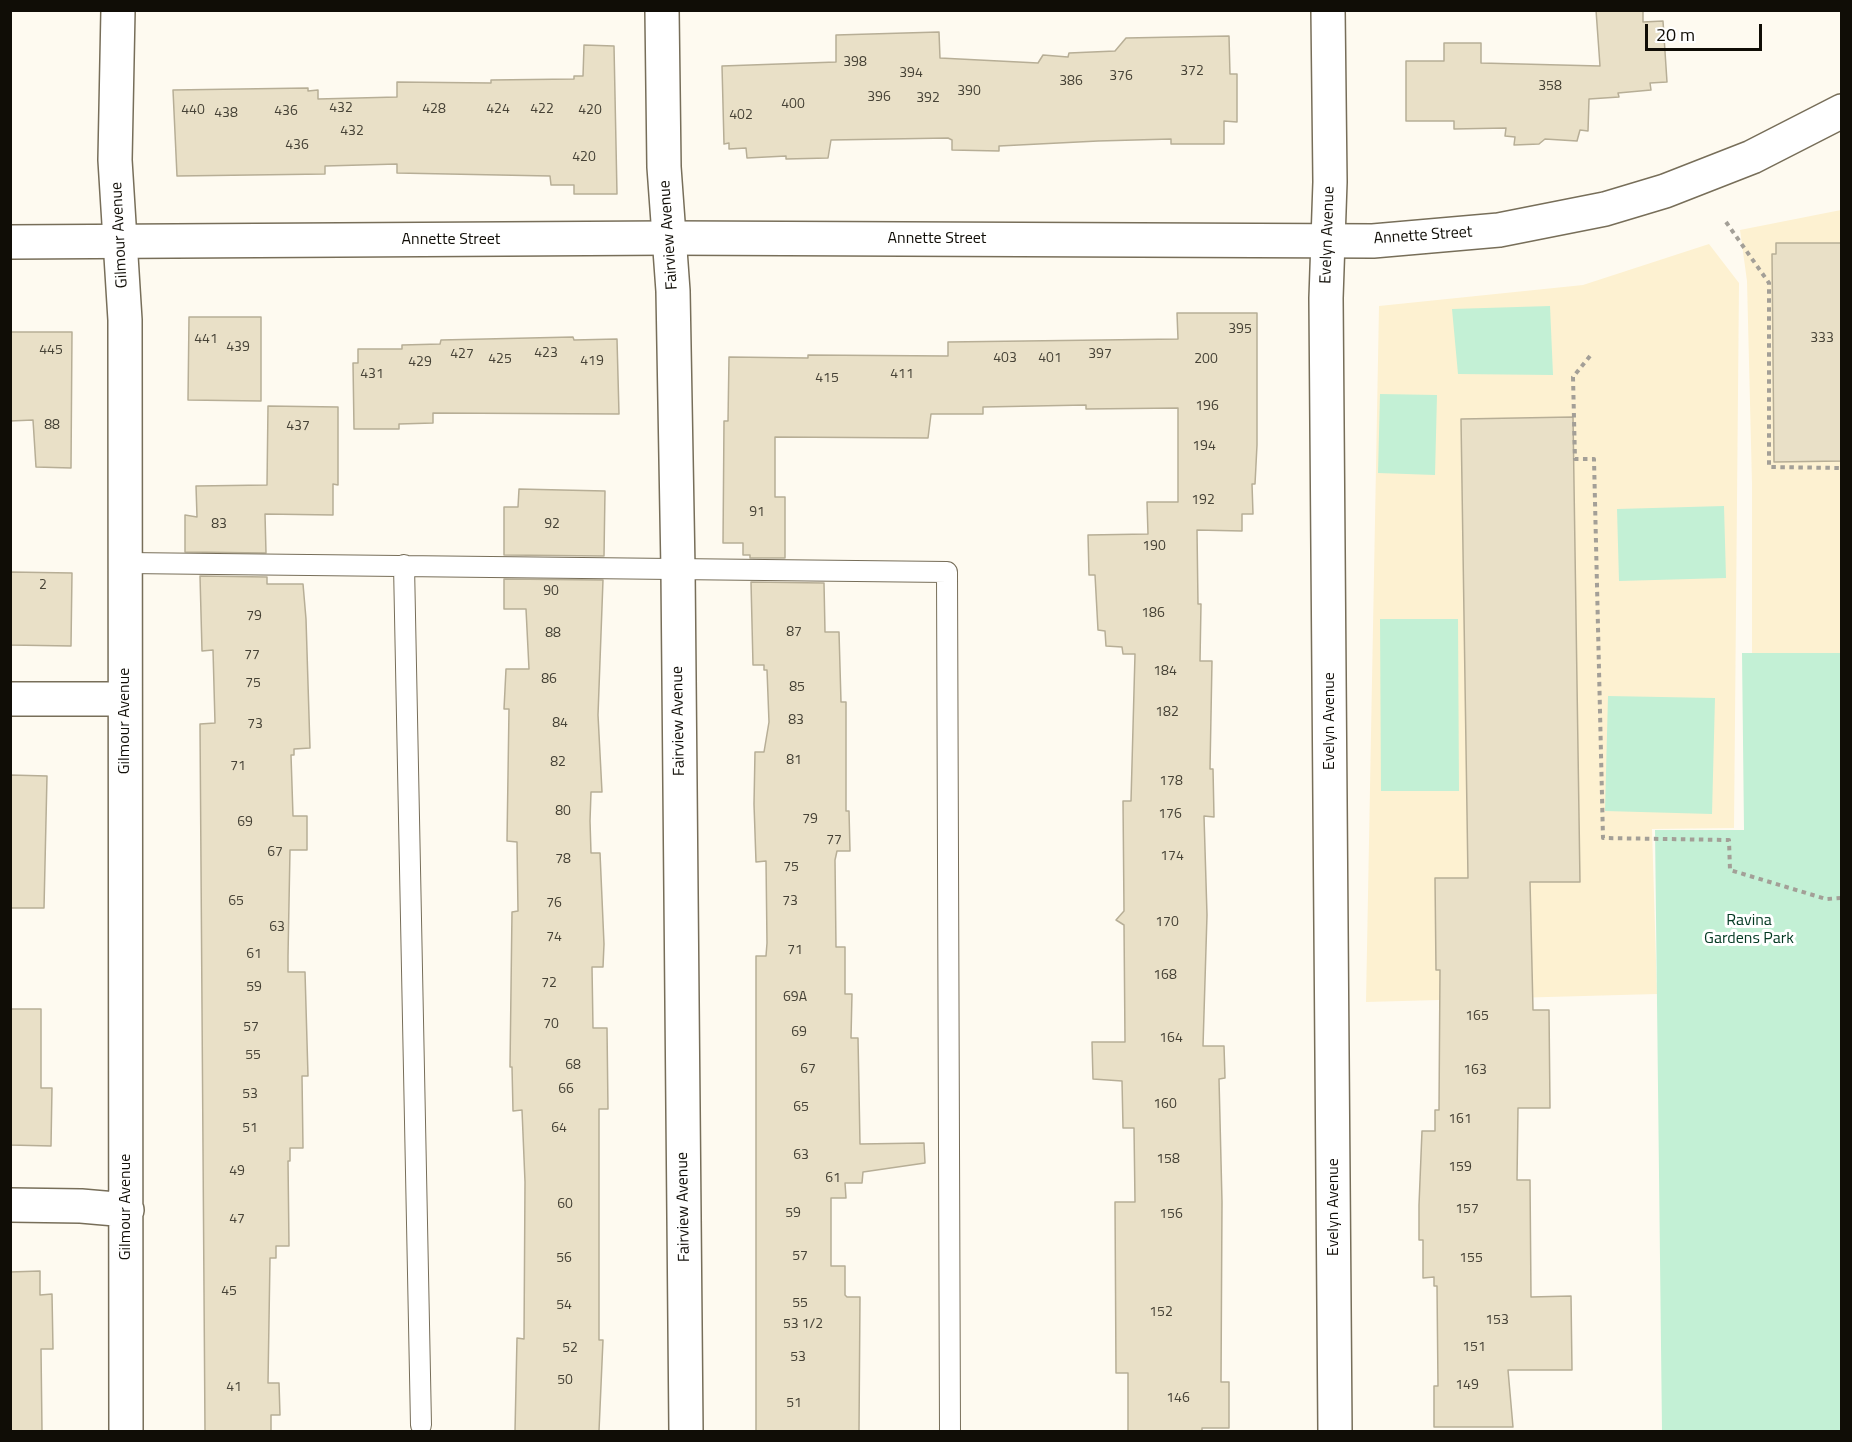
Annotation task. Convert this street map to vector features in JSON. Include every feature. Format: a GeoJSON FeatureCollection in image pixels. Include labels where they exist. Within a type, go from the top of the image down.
{"type":"FeatureCollection","features":[{"type":"Feature","properties":{"kind":"street","name":"Gilmour Avenue"},"geometry":{"type":"LineString","coordinates":[[118,10],[116,160],[125,320],[126,1431]]}},
{"type":"Feature","properties":{"kind":"street","name":"Fairview Avenue"},"geometry":{"type":"LineString","coordinates":[[662,10],[664,167],[673,291],[678,570],[686,1431]]}},
{"type":"Feature","properties":{"kind":"street","name":"Evelyn Avenue"},"geometry":{"type":"LineString","coordinates":[[1328,10],[1330,182],[1327,241],[1335,1431]]}},
{"type":"Feature","properties":{"kind":"street","name":"Annette Street"},"geometry":{"type":"LineString","coordinates":[[10,243],[669,238],[1373,241],[1499,230],[1605,209],[1665,191],[1752,157],[1842,111]]}},
{"type":"Feature","properties":{"kind":"street"},"geometry":{"type":"LineString","coordinates":[[10,699],[125,699]]}},
{"type":"Feature","properties":{"kind":"street"},"geometry":{"type":"LineString","coordinates":[[10,1205],[81,1206],[127,1210]]}},
{"type":"Feature","properties":{"kind":"lane"},"geometry":{"type":"LineString","coordinates":[[126,563],[947,572],[950,1431]]}},
{"type":"Feature","properties":{"kind":"lane"},"geometry":{"type":"LineString","coordinates":[[405,565],[421,1425]]}},
{"type":"Feature","properties":{"kind":"path"},"geometry":{"type":"LineString","coordinates":[[1726,222],[1769,283],[1769,467],[1842,468]]}},
{"type":"Feature","properties":{"kind":"path"},"geometry":{"type":"LineString","coordinates":[[1590,356],[1573,378],[1575,459],[1594,459],[1603,838],[1729,840],[1730,870],[1826,899],[1842,898]]}},
{"type":"Feature","properties":{"kind":"shaded area"},"geometry":{"type":"Polygon","coordinates":[[[1841,210],[1841,659],[1752,659],[1752,484],[1747,281],[1740,230],[1841,210]]]}},
{"type":"Feature","properties":{"kind":"shaded area"},"geometry":{"type":"Polygon","coordinates":[[[1709,244],[1739,283],[1734,828],[1652,829],[1657,994],[1366,1002],[1379,306],[1583,285],[1709,244]]]}},
{"type":"Feature","properties":{"kind":"green space"},"geometry":{"type":"Polygon","coordinates":[[[1550,306],[1553,375],[1458,374],[1452,309],[1550,306]]]}},
{"type":"Feature","properties":{"kind":"green space"},"geometry":{"type":"Polygon","coordinates":[[[1380,394],[1437,395],[1435,475],[1378,473],[1380,394]]]}},
{"type":"Feature","properties":{"kind":"green space"},"geometry":{"type":"Polygon","coordinates":[[[1724,506],[1726,578],[1619,581],[1617,509],[1724,506]]]}},
{"type":"Feature","properties":{"kind":"green space"},"geometry":{"type":"Polygon","coordinates":[[[1380,619],[1458,619],[1459,791],[1381,791],[1380,619]]]}},
{"type":"Feature","properties":{"kind":"green space","name":"Ravina Gardens Park"},"geometry":{"type":"Polygon","coordinates":[[[1742,653],[1841,653],[1841,1431],[1662,1431],[1655,830],[1744,830],[1742,653]]]}},
{"type":"Feature","properties":{"kind":"green space"},"geometry":{"type":"Polygon","coordinates":[[[1608,696],[1715,698],[1712,814],[1605,811],[1608,696]]]}},
{"type":"Feature","properties":{"kind":"building"},"geometry":{"type":"Polygon","coordinates":[[[1596,10],[1643,10],[1643,22],[1663,21],[1667,82],[1650,83],[1651,90],[1618,93],[1619,97],[1589,99],[1588,131],[1580,130],[1577,141],[1545,139],[1539,144],[1514,145],[1515,137],[1505,136],[1506,128],[1454,129],[1454,121],[1406,121],[1406,61],[1444,61],[1444,43],[1481,43],[1481,63],[1600,66],[1596,10]]]}},
{"type":"Feature","properties":{"kind":"building"},"geometry":{"type":"Polygon","coordinates":[[[939,32],[940,58],[1038,63],[1043,55],[1068,57],[1069,53],[1115,51],[1126,38],[1229,36],[1230,74],[1237,74],[1237,122],[1224,121],[1224,144],[1171,144],[1171,139],[1098,141],[999,146],[999,151],[952,150],[952,140],[948,138],[831,140],[828,158],[786,159],[786,156],[747,158],[746,148],[729,149],[729,143],[724,144],[722,66],[836,62],[836,35],[939,32]]]}},
{"type":"Feature","properties":{"kind":"building"},"geometry":{"type":"Polygon","coordinates":[[[584,45],[614,46],[617,194],[574,194],[574,185],[551,185],[550,176],[397,173],[397,164],[325,166],[325,174],[177,176],[173,90],[308,88],[308,91],[318,90],[318,99],[397,97],[397,82],[491,83],[491,80],[574,79],[574,76],[583,76],[584,45]]]}},
{"type":"Feature","properties":{"kind":"building"},"geometry":{"type":"Polygon","coordinates":[[[1776,243],[1842,243],[1842,461],[1774,462],[1772,254],[1776,254],[1776,243]]]}},
{"type":"Feature","properties":{"kind":"building"},"geometry":{"type":"Polygon","coordinates":[[[1177,313],[1257,313],[1257,445],[1255,484],[1252,484],[1253,514],[1242,514],[1242,531],[1197,530],[1198,604],[1201,604],[1200,661],[1212,661],[1210,769],[1213,769],[1214,817],[1204,816],[1207,915],[1203,1046],[1224,1046],[1225,1078],[1219,1079],[1222,1202],[1221,1382],[1229,1382],[1229,1428],[1202,1428],[1202,1431],[1128,1431],[1128,1373],[1116,1373],[1115,1202],[1135,1202],[1134,1128],[1123,1128],[1122,1081],[1093,1079],[1092,1042],[1125,1042],[1124,925],[1116,920],[1124,911],[1123,801],[1131,801],[1135,654],[1123,654],[1122,647],[1106,646],[1105,631],[1098,630],[1095,575],[1089,575],[1088,535],[1148,534],[1147,502],[1178,502],[1178,408],[1086,409],[1086,405],[983,407],[983,414],[931,414],[928,438],[775,437],[775,497],[785,497],[785,558],[750,558],[750,555],[743,555],[743,543],[723,543],[724,421],[728,421],[729,357],[948,356],[948,342],[1178,339],[1177,313]]]}},
{"type":"Feature","properties":{"kind":"building"},"geometry":{"type":"Polygon","coordinates":[[[189,317],[261,317],[261,401],[188,400],[189,317]]]}},
{"type":"Feature","properties":{"kind":"building"},"geometry":{"type":"Polygon","coordinates":[[[10,332],[72,332],[71,468],[36,467],[33,420],[10,421],[10,332]]]}},
{"type":"Feature","properties":{"kind":"building"},"geometry":{"type":"Polygon","coordinates":[[[573,337],[574,340],[617,339],[619,414],[433,413],[433,423],[399,424],[399,429],[354,429],[353,363],[358,363],[358,349],[402,349],[402,345],[440,344],[441,340],[573,337]]]}},
{"type":"Feature","properties":{"kind":"building"},"geometry":{"type":"Polygon","coordinates":[[[268,406],[338,407],[338,485],[333,484],[333,515],[265,514],[266,553],[185,552],[185,515],[197,517],[196,486],[267,485],[268,406]]]}},
{"type":"Feature","properties":{"kind":"building"},"geometry":{"type":"Polygon","coordinates":[[[1573,417],[1580,882],[1530,882],[1533,1010],[1549,1010],[1550,1108],[1518,1108],[1517,1180],[1530,1180],[1531,1297],[1571,1296],[1572,1370],[1508,1370],[1513,1427],[1434,1427],[1434,1386],[1438,1386],[1437,1286],[1434,1286],[1434,1277],[1423,1278],[1423,1240],[1419,1240],[1419,1205],[1422,1131],[1435,1131],[1435,1110],[1439,1110],[1440,970],[1436,970],[1435,878],[1468,878],[1461,419],[1573,417]]]}},
{"type":"Feature","properties":{"kind":"building"},"geometry":{"type":"Polygon","coordinates":[[[519,489],[605,491],[604,556],[504,555],[504,507],[518,507],[519,489]]]}},
{"type":"Feature","properties":{"kind":"building"},"geometry":{"type":"Polygon","coordinates":[[[10,572],[72,573],[71,646],[10,645],[10,572]]]}},
{"type":"Feature","properties":{"kind":"building"},"geometry":{"type":"Polygon","coordinates":[[[200,576],[267,577],[267,584],[303,584],[306,619],[310,748],[294,749],[294,755],[291,755],[293,816],[307,816],[307,850],[290,850],[288,972],[305,972],[308,1076],[302,1076],[303,1148],[290,1148],[290,1161],[288,1161],[289,1246],[276,1246],[276,1258],[270,1258],[268,1383],[279,1383],[280,1415],[271,1415],[271,1431],[205,1431],[200,724],[215,723],[213,650],[202,651],[200,576]]]}},
{"type":"Feature","properties":{"kind":"building"},"geometry":{"type":"Polygon","coordinates":[[[504,579],[603,580],[598,715],[602,792],[591,792],[590,821],[591,853],[600,853],[604,944],[603,967],[592,967],[593,1028],[607,1028],[608,1109],[599,1109],[599,1340],[603,1340],[599,1431],[515,1431],[517,1338],[524,1339],[525,1182],[522,1110],[513,1111],[512,1067],[510,1067],[512,912],[518,911],[517,842],[507,841],[509,709],[504,709],[506,669],[529,669],[526,609],[504,609],[504,579]]]}},
{"type":"Feature","properties":{"kind":"building"},"geometry":{"type":"Polygon","coordinates":[[[751,582],[824,583],[825,632],[839,632],[841,702],[846,702],[846,811],[849,811],[850,851],[837,851],[835,860],[836,947],[845,947],[845,994],[852,994],[851,1038],[858,1038],[860,1144],[924,1143],[925,1163],[863,1172],[862,1183],[845,1183],[846,1198],[831,1198],[831,1266],[845,1266],[845,1295],[860,1297],[859,1431],[756,1431],[756,956],[766,956],[767,943],[766,861],[756,862],[754,804],[755,752],[764,752],[769,722],[767,670],[764,670],[764,665],[753,665],[751,582]]]}},
{"type":"Feature","properties":{"kind":"building"},"geometry":{"type":"Polygon","coordinates":[[[10,775],[47,776],[44,908],[10,908],[10,775]]]}},
{"type":"Feature","properties":{"kind":"building"},"geometry":{"type":"Polygon","coordinates":[[[10,1009],[41,1009],[41,1088],[52,1088],[51,1146],[10,1145],[10,1009]]]}},
{"type":"Feature","properties":{"kind":"building"},"geometry":{"type":"Polygon","coordinates":[[[40,1271],[40,1295],[52,1294],[53,1349],[41,1349],[42,1431],[10,1431],[10,1272],[40,1271]]]}}]}
